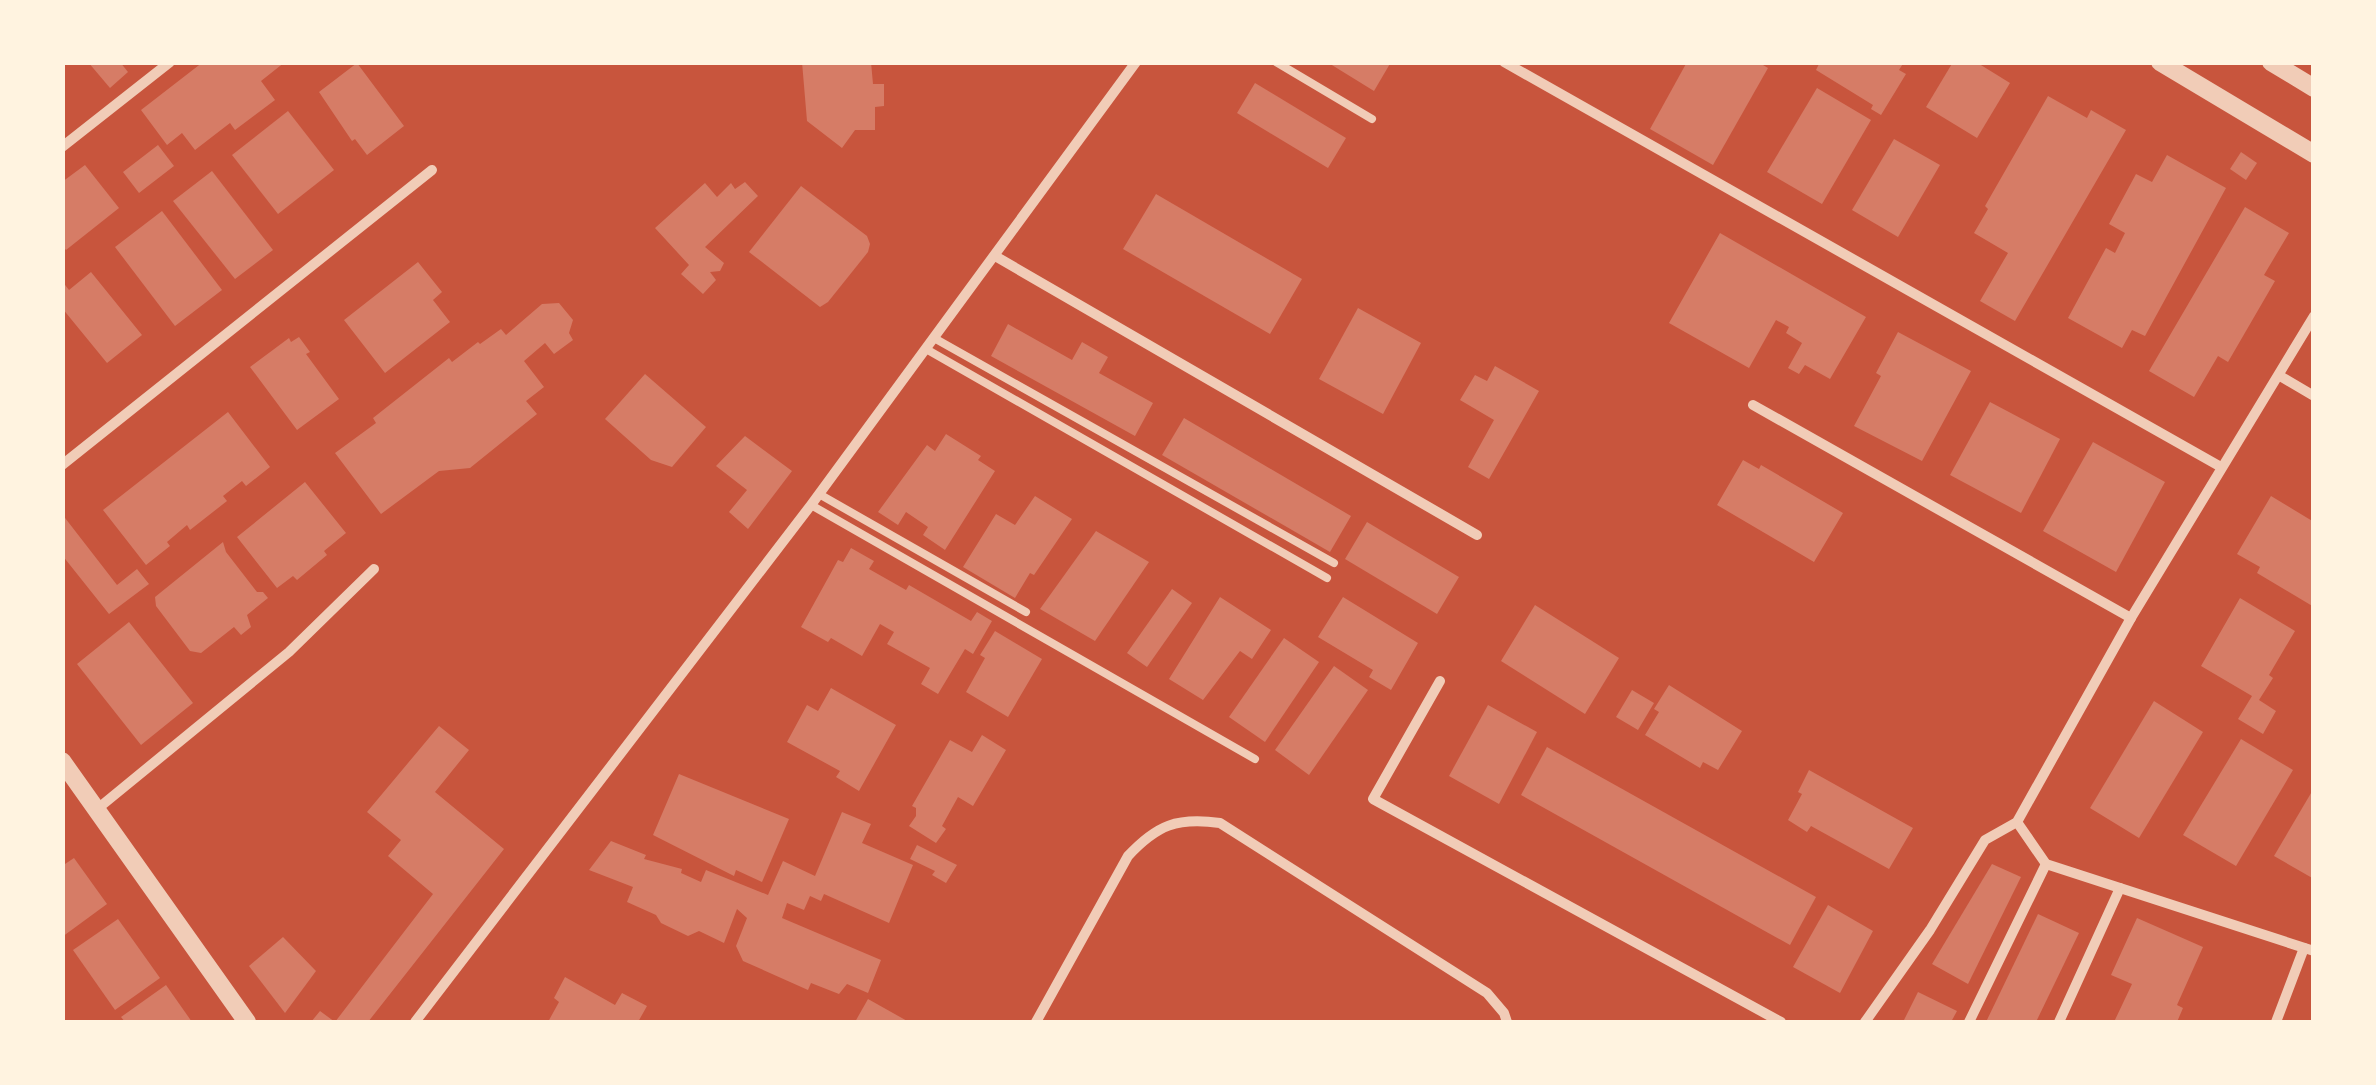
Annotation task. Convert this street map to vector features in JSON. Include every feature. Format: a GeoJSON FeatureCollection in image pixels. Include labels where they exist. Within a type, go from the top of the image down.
{"type":"FeatureCollection","features":[{"type":"Feature","properties":{"kind":"street"},"geometry":{"type":"LineString","coordinates":[[62,147],[170,62]]}},
{"type":"Feature","properties":{"kind":"street"},"geometry":{"type":"LineString","coordinates":[[415,1022],[811,505],[1136,62]]}},
{"type":"Feature","properties":{"kind":"street"},"geometry":{"type":"LineString","coordinates":[[1504,62],[2221,467]]}},
{"type":"Feature","properties":{"kind":"street"},"geometry":{"type":"LineString","coordinates":[[2160,62],[2314,154]]}},
{"type":"Feature","properties":{"kind":"street"},"geometry":{"type":"LineString","coordinates":[[2271,62],[2314,88]]}},
{"type":"Feature","properties":{"kind":"street"},"geometry":{"type":"LineString","coordinates":[[62,465],[432,170]]}},
{"type":"Feature","properties":{"kind":"street"},"geometry":{"type":"LineString","coordinates":[[994,256],[1477,536]]}},
{"type":"Feature","properties":{"kind":"street"},"geometry":{"type":"LineString","coordinates":[[1865,1022],[1930,930],[1985,840],[2017,822],[2131,618],[2314,316]]}},
{"type":"Feature","properties":{"kind":"street"},"geometry":{"type":"LineString","coordinates":[[2280,376],[2314,396]]}},
{"type":"Feature","properties":{"kind":"street"},"geometry":{"type":"LineString","coordinates":[[1752,405],[2131,618]]}},
{"type":"Feature","properties":{"kind":"street"},"geometry":{"type":"LineString","coordinates":[[96,810],[288,652],[374,569]]}},
{"type":"Feature","properties":{"kind":"street"},"geometry":{"type":"LineString","coordinates":[[1440,681],[1373,799],[1781,1022]]}},
{"type":"Feature","properties":{"kind":"street"},"geometry":{"type":"LineString","coordinates":[[62,761],[247,1022]]}},
{"type":"Feature","properties":{"kind":"street"},"geometry":{"type":"LineString","coordinates":[[1036,1022],[1128,856],[1157,830],[1194,819],[1220,823],[1470,982],[1486,993],[1508,1022]]}},
{"type":"Feature","properties":{"kind":"street"},"geometry":{"type":"LineString","coordinates":[[2017,822],[2046,864],[2309,949],[2276,1022]]}},
{"type":"Feature","properties":{"kind":"street"},"geometry":{"type":"LineString","coordinates":[[1969,1022],[2046,864]]}},
{"type":"Feature","properties":{"kind":"street"},"geometry":{"type":"LineString","coordinates":[[2059,1022],[2120,888]]}},
{"type":"Feature","properties":{"kind":"lane"},"geometry":{"type":"LineString","coordinates":[[1276,62],[1372,119]]}},
{"type":"Feature","properties":{"kind":"lane"},"geometry":{"type":"LineString","coordinates":[[934,338],[1334,563]]}},
{"type":"Feature","properties":{"kind":"lane"},"geometry":{"type":"LineString","coordinates":[[926,349],[1327,578]]}},
{"type":"Feature","properties":{"kind":"lane"},"geometry":{"type":"LineString","coordinates":[[819,494],[1026,612]]}},
{"type":"Feature","properties":{"kind":"lane"},"geometry":{"type":"LineString","coordinates":[[811,505],[1254,759]]}},
{"type":"Feature","properties":{"kind":"building"},"geometry":{"type":"Polygon","coordinates":[[[88,62],[120,62],[128,72],[110,88],[88,62]]]}},
{"type":"Feature","properties":{"kind":"building"},"geometry":{"type":"Polygon","coordinates":[[[203,62],[285,62],[261,81],[275,100],[235,130],[230,123],[195,150],[182,133],[167,145],[141,110],[203,62]]]}},
{"type":"Feature","properties":{"kind":"building"},"geometry":{"type":"Polygon","coordinates":[[[802,62],[871,62],[873,84],[884,84],[884,106],[875,107],[875,130],[855,130],[842,148],[807,121],[802,62]]]}},
{"type":"Feature","properties":{"kind":"building"},"geometry":{"type":"Polygon","coordinates":[[[1327,62],[1391,62],[1374,91],[1327,62]]]}},
{"type":"Feature","properties":{"kind":"building"},"geometry":{"type":"Polygon","coordinates":[[[1687,62],[1758,62],[1768,68],[1713,165],[1650,129],[1687,62]]]}},
{"type":"Feature","properties":{"kind":"building"},"geometry":{"type":"Polygon","coordinates":[[[1820,62],[1904,62],[1899,70],[1906,74],[1881,115],[1871,109],[1873,105],[1816,70],[1820,62]]]}},
{"type":"Feature","properties":{"kind":"building"},"geometry":{"type":"Polygon","coordinates":[[[1953,62],[1976,62],[2010,83],[1977,138],[1926,107],[1953,62]]]}},
{"type":"Feature","properties":{"kind":"building"},"geometry":{"type":"Polygon","coordinates":[[[357,63],[404,126],[367,155],[355,139],[352,141],[319,92],[357,63]]]}},
{"type":"Feature","properties":{"kind":"building"},"geometry":{"type":"Polygon","coordinates":[[[1255,83],[1346,138],[1328,168],[1237,113],[1255,83]]]}},
{"type":"Feature","properties":{"kind":"building"},"geometry":{"type":"Polygon","coordinates":[[[1817,88],[1871,120],[1822,204],[1767,172],[1817,88]]]}},
{"type":"Feature","properties":{"kind":"building"},"geometry":{"type":"Polygon","coordinates":[[[2048,96],[2087,118],[2091,110],[2126,130],[2015,321],[1980,301],[2008,253],[1974,233],[1988,209],[1985,206],[2048,96]]]}},
{"type":"Feature","properties":{"kind":"building"},"geometry":{"type":"Polygon","coordinates":[[[288,111],[334,170],[278,214],[232,155],[288,111]]]}},
{"type":"Feature","properties":{"kind":"building"},"geometry":{"type":"Polygon","coordinates":[[[1894,139],[1940,165],[1898,237],[1852,210],[1894,139]]]}},
{"type":"Feature","properties":{"kind":"building"},"geometry":{"type":"Polygon","coordinates":[[[158,145],[174,166],[139,193],[123,172],[158,145]]]}},
{"type":"Feature","properties":{"kind":"building"},"geometry":{"type":"Polygon","coordinates":[[[2241,152],[2257,163],[2246,180],[2230,169],[2241,152]]]}},
{"type":"Feature","properties":{"kind":"building"},"geometry":{"type":"Polygon","coordinates":[[[2167,155],[2226,188],[2145,336],[2132,330],[2122,348],[2068,318],[2106,248],[2115,253],[2125,233],[2109,224],[2136,174],[2152,182],[2167,155]]]}},
{"type":"Feature","properties":{"kind":"building"},"geometry":{"type":"Polygon","coordinates":[[[85,165],[119,208],[66,250],[62,246],[62,182],[85,165]]]}},
{"type":"Feature","properties":{"kind":"building"},"geometry":{"type":"Polygon","coordinates":[[[212,171],[273,250],[235,279],[173,201],[212,171]]]}},
{"type":"Feature","properties":{"kind":"building"},"geometry":{"type":"Polygon","coordinates":[[[745,182],[758,196],[705,247],[724,263],[720,271],[710,272],[716,280],[703,294],[681,274],[689,265],[655,228],[705,183],[717,197],[731,183],[735,189],[745,182]]]}},
{"type":"Feature","properties":{"kind":"building"},"geometry":{"type":"Polygon","coordinates":[[[801,186],[867,236],[870,244],[868,252],[820,307],[749,252],[801,186]]]}},
{"type":"Feature","properties":{"kind":"building"},"geometry":{"type":"Polygon","coordinates":[[[1156,194],[1302,279],[1270,334],[1123,249],[1156,194]]]}},
{"type":"Feature","properties":{"kind":"building"},"geometry":{"type":"Polygon","coordinates":[[[2245,207],[2289,233],[2264,275],[2275,281],[2228,362],[2218,356],[2194,397],[2149,371],[2245,207]]]}},
{"type":"Feature","properties":{"kind":"building"},"geometry":{"type":"Polygon","coordinates":[[[162,211],[222,290],[175,326],[115,247],[162,211]]]}},
{"type":"Feature","properties":{"kind":"building"},"geometry":{"type":"Polygon","coordinates":[[[1720,233],[1866,317],[1830,379],[1805,365],[1799,374],[1788,368],[1802,343],[1786,333],[1789,327],[1776,320],[1749,368],[1669,323],[1720,233]]]}},
{"type":"Feature","properties":{"kind":"building"},"geometry":{"type":"Polygon","coordinates":[[[418,262],[442,292],[433,300],[450,322],[385,373],[344,320],[418,262]]]}},
{"type":"Feature","properties":{"kind":"building"},"geometry":{"type":"Polygon","coordinates":[[[91,272],[142,335],[107,363],[62,308],[62,281],[69,290],[91,272]]]}},
{"type":"Feature","properties":{"kind":"building"},"geometry":{"type":"Polygon","coordinates":[[[559,303],[573,320],[569,333],[573,340],[554,354],[545,343],[524,361],[544,387],[526,401],[537,414],[470,468],[439,471],[381,514],[335,453],[376,423],[373,418],[449,358],[452,362],[501,329],[506,335],[542,304],[559,303]]]}},
{"type":"Feature","properties":{"kind":"building"},"geometry":{"type":"Polygon","coordinates":[[[1358,308],[1421,343],[1383,414],[1319,379],[1358,308]]]}},
{"type":"Feature","properties":{"kind":"building"},"geometry":{"type":"Polygon","coordinates":[[[1008,324],[1072,360],[1082,342],[1108,357],[1099,373],[1153,403],[1135,436],[991,356],[1008,324]]]}},
{"type":"Feature","properties":{"kind":"building"},"geometry":{"type":"Polygon","coordinates":[[[1898,332],[1971,371],[1922,461],[1854,426],[1881,376],[1876,373],[1898,332]]]}},
{"type":"Feature","properties":{"kind":"building"},"geometry":{"type":"Polygon","coordinates":[[[299,337],[310,352],[306,354],[339,399],[297,430],[250,367],[289,338],[291,342],[299,337]]]}},
{"type":"Feature","properties":{"kind":"building"},"geometry":{"type":"Polygon","coordinates":[[[1495,366],[1539,391],[1489,479],[1468,467],[1494,420],[1460,400],[1475,375],[1487,381],[1495,366]]]}},
{"type":"Feature","properties":{"kind":"building"},"geometry":{"type":"Polygon","coordinates":[[[645,374],[706,427],[672,467],[651,460],[605,419],[645,374]]]}},
{"type":"Feature","properties":{"kind":"building"},"geometry":{"type":"Polygon","coordinates":[[[1990,402],[2060,439],[2021,513],[1950,475],[1990,402]]]}},
{"type":"Feature","properties":{"kind":"building"},"geometry":{"type":"Polygon","coordinates":[[[228,412],[270,467],[246,486],[242,481],[223,496],[227,501],[190,530],[187,525],[167,542],[170,546],[146,565],[103,510],[228,412]]]}},
{"type":"Feature","properties":{"kind":"building"},"geometry":{"type":"Polygon","coordinates":[[[1184,418],[1351,516],[1330,552],[1162,455],[1184,418]]]}},
{"type":"Feature","properties":{"kind":"building"},"geometry":{"type":"Polygon","coordinates":[[[946,434],[981,456],[978,460],[995,471],[945,550],[923,535],[928,527],[906,512],[898,525],[878,512],[927,445],[935,451],[946,434]]]}},
{"type":"Feature","properties":{"kind":"building"},"geometry":{"type":"Polygon","coordinates":[[[745,436],[792,471],[748,529],[729,512],[747,490],[716,466],[745,436]]]}},
{"type":"Feature","properties":{"kind":"building"},"geometry":{"type":"Polygon","coordinates":[[[2093,442],[2165,482],[2116,572],[2043,531],[2093,442]]]}},
{"type":"Feature","properties":{"kind":"building"},"geometry":{"type":"Polygon","coordinates":[[[1743,460],[1759,469],[1761,465],[1843,513],[1814,562],[1717,505],[1743,460]]]}},
{"type":"Feature","properties":{"kind":"building"},"geometry":{"type":"Polygon","coordinates":[[[305,482],[346,533],[297,580],[293,576],[277,588],[237,537],[305,482]]]}},
{"type":"Feature","properties":{"kind":"building"},"geometry":{"type":"Polygon","coordinates":[[[1035,496],[1072,519],[1015,598],[963,567],[996,514],[1015,525],[1035,496]]]}},
{"type":"Feature","properties":{"kind":"building"},"geometry":{"type":"Polygon","coordinates":[[[2271,496],[2314,522],[2314,607],[2257,573],[2260,567],[2237,554],[2271,496]]]}},
{"type":"Feature","properties":{"kind":"building"},"geometry":{"type":"Polygon","coordinates":[[[62,514],[117,585],[137,569],[149,584],[109,614],[62,555],[62,514]]]}},
{"type":"Feature","properties":{"kind":"building"},"geometry":{"type":"Polygon","coordinates":[[[1367,522],[1459,577],[1437,614],[1345,559],[1367,522]]]}},
{"type":"Feature","properties":{"kind":"building"},"geometry":{"type":"Polygon","coordinates":[[[1096,531],[1149,562],[1095,641],[1040,609],[1096,531]]]}},
{"type":"Feature","properties":{"kind":"building"},"geometry":{"type":"Polygon","coordinates":[[[223,542],[226,552],[257,592],[268,598],[247,615],[251,627],[241,635],[234,627],[201,653],[190,651],[156,606],[155,597],[223,542]]]}},
{"type":"Feature","properties":{"kind":"building"},"geometry":{"type":"Polygon","coordinates":[[[851,548],[874,561],[869,569],[906,590],[909,585],[971,621],[977,612],[992,621],[973,654],[965,649],[938,694],[921,684],[930,668],[887,644],[894,632],[880,624],[862,656],[801,627],[838,560],[843,562],[851,548]]]}},
{"type":"Feature","properties":{"kind":"building"},"geometry":{"type":"Polygon","coordinates":[[[1172,589],[1192,603],[1147,667],[1127,653],[1172,589]]]}},
{"type":"Feature","properties":{"kind":"building"},"geometry":{"type":"Polygon","coordinates":[[[1220,597],[1271,630],[1252,659],[1240,651],[1203,700],[1169,679],[1220,597]]]}},
{"type":"Feature","properties":{"kind":"building"},"geometry":{"type":"Polygon","coordinates":[[[1343,597],[1418,643],[1391,690],[1369,677],[1373,670],[1318,637],[1343,597]]]}},
{"type":"Feature","properties":{"kind":"building"},"geometry":{"type":"Polygon","coordinates":[[[2240,598],[2295,631],[2259,700],[2276,711],[2263,734],[2238,719],[2252,696],[2201,666],[2240,598]]]}},
{"type":"Feature","properties":{"kind":"building"},"geometry":{"type":"Polygon","coordinates":[[[1535,605],[1619,658],[1585,714],[1501,661],[1535,605]]]}},
{"type":"Feature","properties":{"kind":"building"},"geometry":{"type":"Polygon","coordinates":[[[129,622],[193,703],[141,745],[77,664],[129,622]]]}},
{"type":"Feature","properties":{"kind":"building"},"geometry":{"type":"Polygon","coordinates":[[[995,631],[1042,659],[1008,717],[966,692],[985,658],[980,655],[995,631]]]}},
{"type":"Feature","properties":{"kind":"building"},"geometry":{"type":"Polygon","coordinates":[[[1284,638],[1319,662],[1265,742],[1229,717],[1284,638]]]}},
{"type":"Feature","properties":{"kind":"building"},"geometry":{"type":"Polygon","coordinates":[[[1334,666],[1368,690],[1309,775],[1275,750],[1334,666]]]}},
{"type":"Feature","properties":{"kind":"building"},"geometry":{"type":"Polygon","coordinates":[[[1669,685],[1742,731],[1718,770],[1703,762],[1700,768],[1645,735],[1659,712],[1654,709],[1669,685]]]}},
{"type":"Feature","properties":{"kind":"building"},"geometry":{"type":"Polygon","coordinates":[[[831,688],[896,725],[859,791],[836,777],[840,771],[787,742],[807,705],[818,711],[831,688]]]}},
{"type":"Feature","properties":{"kind":"building"},"geometry":{"type":"Polygon","coordinates":[[[1632,690],[1654,703],[1638,730],[1616,717],[1632,690]]]}},
{"type":"Feature","properties":{"kind":"building"},"geometry":{"type":"Polygon","coordinates":[[[2154,701],[2203,732],[2139,838],[2090,808],[2154,701]]]}},
{"type":"Feature","properties":{"kind":"building"},"geometry":{"type":"Polygon","coordinates":[[[1488,705],[1537,732],[1499,804],[1449,776],[1488,705]]]}},
{"type":"Feature","properties":{"kind":"building"},"geometry":{"type":"Polygon","coordinates":[[[439,726],[469,750],[435,792],[504,849],[368,1022],[335,1022],[433,894],[388,856],[401,840],[367,812],[439,726]]]}},
{"type":"Feature","properties":{"kind":"building"},"geometry":{"type":"Polygon","coordinates":[[[982,735],[1006,750],[973,806],[958,797],[936,843],[909,826],[916,816],[912,806],[950,740],[972,752],[982,735]]]}},
{"type":"Feature","properties":{"kind":"building"},"geometry":{"type":"Polygon","coordinates":[[[2241,739],[2293,770],[2236,866],[2183,835],[2241,739]]]}},
{"type":"Feature","properties":{"kind":"building"},"geometry":{"type":"Polygon","coordinates":[[[1547,747],[1816,897],[1790,945],[1521,795],[1547,747]]]}},
{"type":"Feature","properties":{"kind":"building"},"geometry":{"type":"Polygon","coordinates":[[[1809,770],[1913,828],[1889,869],[1811,826],[1807,832],[1788,820],[1809,770]]]}},
{"type":"Feature","properties":{"kind":"building"},"geometry":{"type":"Polygon","coordinates":[[[679,774],[789,819],[762,882],[736,870],[734,876],[653,835],[679,774]]]}},
{"type":"Feature","properties":{"kind":"building"},"geometry":{"type":"Polygon","coordinates":[[[2314,788],[2314,879],[2274,856],[2314,788]]]}},
{"type":"Feature","properties":{"kind":"building"},"geometry":{"type":"Polygon","coordinates":[[[842,812],[871,824],[862,843],[913,865],[889,923],[824,894],[821,901],[810,896],[804,910],[787,903],[782,918],[881,960],[868,993],[847,984],[839,994],[811,983],[808,990],[743,961],[736,946],[747,918],[737,909],[724,943],[699,931],[688,936],[627,902],[633,887],[589,870],[611,841],[646,855],[644,859],[682,869],[681,873],[701,882],[706,870],[768,895],[783,861],[815,876],[842,812]]]}},
{"type":"Feature","properties":{"kind":"building"},"geometry":{"type":"Polygon","coordinates":[[[917,845],[957,865],[946,883],[932,875],[935,871],[910,859],[917,845]]]}},
{"type":"Feature","properties":{"kind":"building"},"geometry":{"type":"Polygon","coordinates":[[[74,858],[107,904],[62,937],[62,866],[74,858]]]}},
{"type":"Feature","properties":{"kind":"building"},"geometry":{"type":"Polygon","coordinates":[[[1992,864],[2021,877],[1968,984],[1932,964],[1992,864]]]}},
{"type":"Feature","properties":{"kind":"building"},"geometry":{"type":"Polygon","coordinates":[[[1828,905],[1873,931],[1840,993],[1793,967],[1828,905]]]}},
{"type":"Feature","properties":{"kind":"building"},"geometry":{"type":"Polygon","coordinates":[[[2038,914],[2079,933],[2036,1022],[1986,1022],[2038,914]]]}},
{"type":"Feature","properties":{"kind":"building"},"geometry":{"type":"Polygon","coordinates":[[[2137,918],[2203,947],[2177,1005],[2183,1008],[2177,1022],[2114,1022],[2132,984],[2111,975],[2137,918]]]}},
{"type":"Feature","properties":{"kind":"building"},"geometry":{"type":"Polygon","coordinates":[[[118,919],[160,978],[115,1010],[73,950],[118,919]]]}},
{"type":"Feature","properties":{"kind":"building"},"geometry":{"type":"Polygon","coordinates":[[[283,937],[316,971],[285,1013],[249,966],[283,937]]]}},
{"type":"Feature","properties":{"kind":"building"},"geometry":{"type":"Polygon","coordinates":[[[565,977],[615,1005],[622,993],[647,1006],[638,1022],[548,1022],[559,1002],[554,998],[565,977]]]}},
{"type":"Feature","properties":{"kind":"building"},"geometry":{"type":"Polygon","coordinates":[[[166,985],[192,1022],[125,1022],[121,1017],[166,985]]]}},
{"type":"Feature","properties":{"kind":"building"},"geometry":{"type":"Polygon","coordinates":[[[1918,992],[1957,1011],[1951,1022],[1903,1022],[1918,992]]]}},
{"type":"Feature","properties":{"kind":"building"},"geometry":{"type":"Polygon","coordinates":[[[868,999],[909,1022],[855,1022],[868,999]]]}},
{"type":"Feature","properties":{"kind":"building"},"geometry":{"type":"Polygon","coordinates":[[[320,1011],[335,1022],[311,1022],[320,1011]]]}}]}
